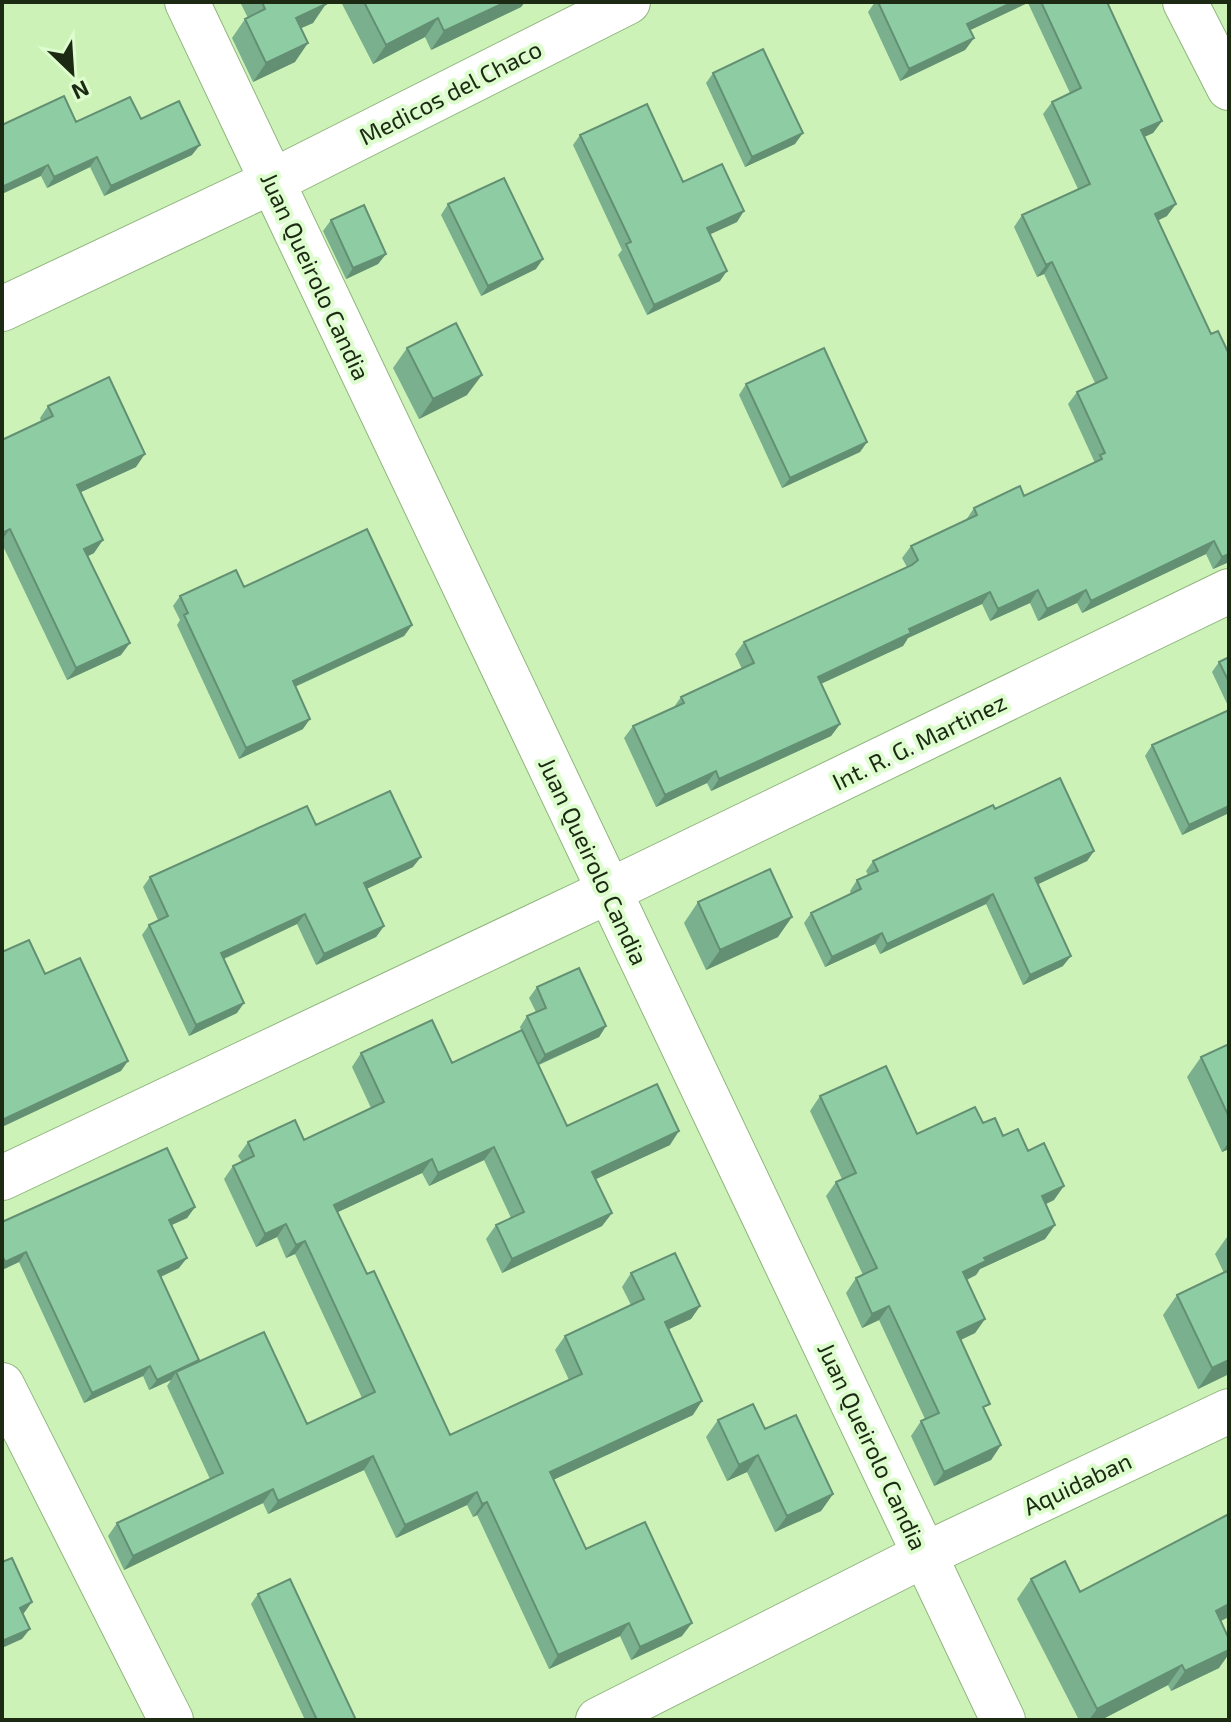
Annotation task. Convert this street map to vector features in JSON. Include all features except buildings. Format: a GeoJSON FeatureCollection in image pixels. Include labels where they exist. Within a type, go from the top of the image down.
{"type":"FeatureCollection","features":[{"type":"Feature","properties":{"kind":"street","name":"Juan Queirolo Candia"},"geometry":{"type":"LineString","coordinates":[[187,2],[1003,1720]]}},
{"type":"Feature","properties":{"kind":"street","name":"Medicos del Chaco"},"geometry":{"type":"LineString","coordinates":[[2,309],[271,182],[628,2]]}},
{"type":"Feature","properties":{"kind":"street"},"geometry":{"type":"LineString","coordinates":[[1185,2],[1229,88]]}},
{"type":"Feature","properties":{"kind":"street","name":"Int. R. G. Martinez"},"geometry":{"type":"LineString","coordinates":[[2,1178],[609,891],[1229,591]]}},
{"type":"Feature","properties":{"kind":"street"},"geometry":{"type":"LineString","coordinates":[[2,1385],[171,1720]]}},
{"type":"Feature","properties":{"kind":"street","name":"Aquidaban"},"geometry":{"type":"LineString","coordinates":[[598,1720],[924,1555],[1229,1411]]}}]}
